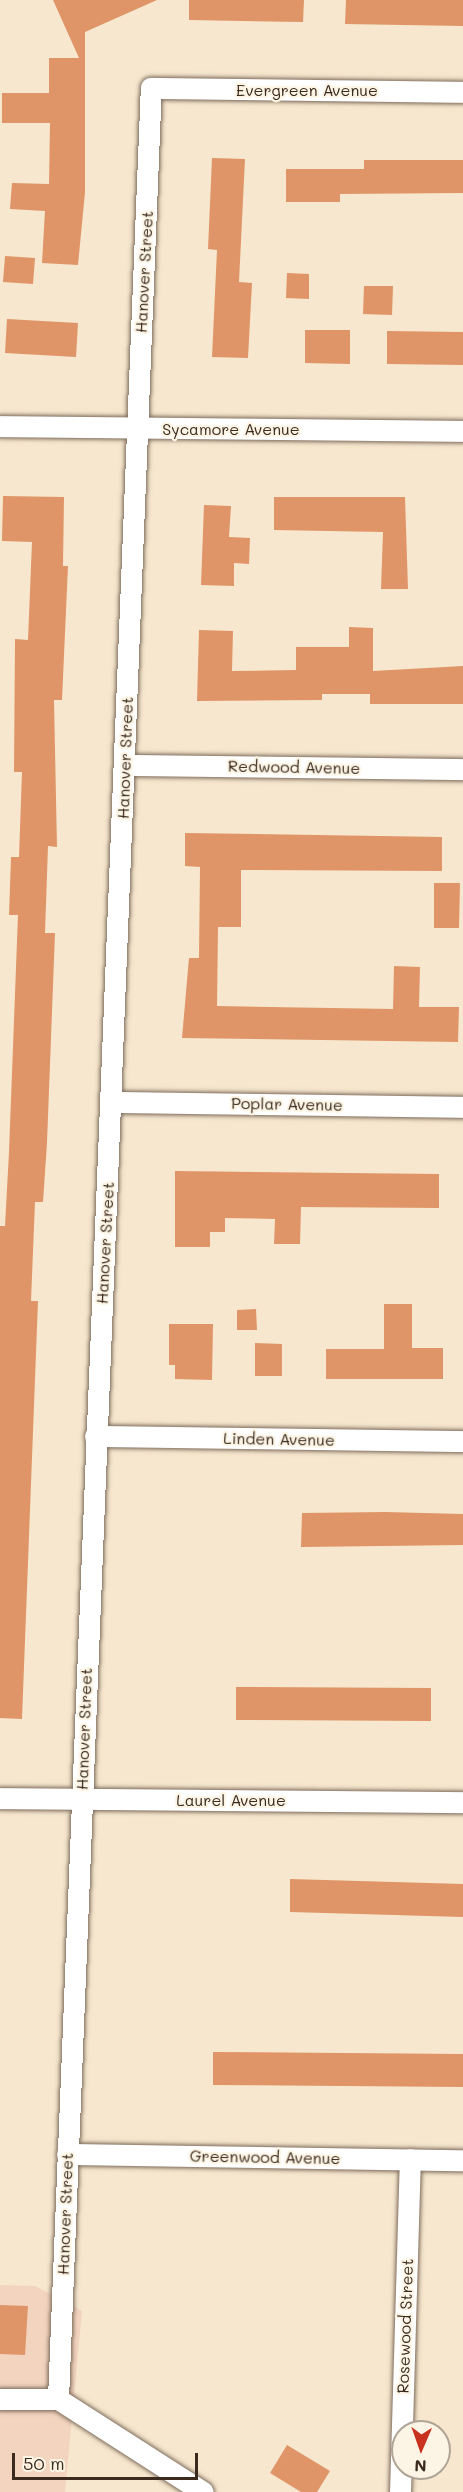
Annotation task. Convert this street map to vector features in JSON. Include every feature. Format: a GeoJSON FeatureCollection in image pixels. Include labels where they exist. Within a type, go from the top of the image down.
{"type":"FeatureCollection","features":[{"type":"Feature","properties":{"kind":"street","name":"Evergreen Avenue"},"geometry":{"type":"LineString","coordinates":[[151,88],[463,92]]}},
{"type":"Feature","properties":{"kind":"street","name":"Hanover Street"},"geometry":{"type":"LineString","coordinates":[[58,2399],[95,1436],[112,1102],[135,429],[151,88]]}},
{"type":"Feature","properties":{"kind":"street","name":"Sycamore Avenue"},"geometry":{"type":"LineString","coordinates":[[0,426],[463,431]]}},
{"type":"Feature","properties":{"kind":"street","name":"Redwood Avenue"},"geometry":{"type":"LineString","coordinates":[[125,765],[463,768]]}},
{"type":"Feature","properties":{"kind":"street","name":"Poplar Avenue"},"geometry":{"type":"LineString","coordinates":[[112,1102],[463,1107]]}},
{"type":"Feature","properties":{"kind":"street","name":"Linden Avenue"},"geometry":{"type":"LineString","coordinates":[[95,1436],[463,1442]]}},
{"type":"Feature","properties":{"kind":"street","name":"Laurel Avenue"},"geometry":{"type":"LineString","coordinates":[[0,1798],[463,1802]]}},
{"type":"Feature","properties":{"kind":"street","name":"Greenwood Avenue"},"geometry":{"type":"LineString","coordinates":[[67,2154],[463,2160]]}},
{"type":"Feature","properties":{"kind":"street","name":"Rosewood Street"},"geometry":{"type":"LineString","coordinates":[[400,2492],[410,2159]]}},
{"type":"Feature","properties":{"kind":"street"},"geometry":{"type":"LineString","coordinates":[[0,2398],[58,2399],[203,2492]]}},
{"type":"Feature","properties":{"kind":"shaded area"},"geometry":{"type":"Polygon","coordinates":[[[0,2285],[35,2286],[82,2311],[65,2492],[0,2492],[0,2285]]]}},
{"type":"Feature","properties":{"kind":"building"},"geometry":{"type":"Polygon","coordinates":[[[53,0],[157,0],[85,32],[85,192],[78,265],[42,263],[45,211],[10,209],[12,183],[49,184],[50,123],[2,123],[2,93],[49,93],[49,58],[79,58],[53,0]]]}},
{"type":"Feature","properties":{"kind":"building"},"geometry":{"type":"Polygon","coordinates":[[[189,0],[304,0],[303,22],[189,20],[189,0]]]}},
{"type":"Feature","properties":{"kind":"building"},"geometry":{"type":"Polygon","coordinates":[[[346,0],[463,0],[463,26],[345,24],[346,0]]]}},
{"type":"Feature","properties":{"kind":"building"},"geometry":{"type":"Polygon","coordinates":[[[212,158],[245,159],[239,282],[252,283],[248,358],[212,357],[217,250],[208,249],[212,158]]]}},
{"type":"Feature","properties":{"kind":"building"},"geometry":{"type":"Polygon","coordinates":[[[364,160],[463,160],[463,193],[340,194],[340,202],[286,202],[286,169],[364,169],[364,160]]]}},
{"type":"Feature","properties":{"kind":"building"},"geometry":{"type":"Polygon","coordinates":[[[5,256],[35,258],[33,284],[3,282],[5,256]]]}},
{"type":"Feature","properties":{"kind":"building"},"geometry":{"type":"Polygon","coordinates":[[[287,273],[309,274],[309,299],[286,298],[287,273]]]}},
{"type":"Feature","properties":{"kind":"building"},"geometry":{"type":"Polygon","coordinates":[[[364,286],[393,286],[392,315],[363,314],[364,286]]]}},
{"type":"Feature","properties":{"kind":"building"},"geometry":{"type":"Polygon","coordinates":[[[7,319],[78,323],[76,357],[5,353],[7,319]]]}},
{"type":"Feature","properties":{"kind":"building"},"geometry":{"type":"Polygon","coordinates":[[[305,330],[350,330],[350,364],[305,363],[305,330]]]}},
{"type":"Feature","properties":{"kind":"building"},"geometry":{"type":"Polygon","coordinates":[[[387,331],[463,332],[463,365],[387,364],[387,331]]]}},
{"type":"Feature","properties":{"kind":"building"},"geometry":{"type":"Polygon","coordinates":[[[3,496],[64,497],[63,566],[68,566],[62,700],[54,700],[57,847],[48,846],[45,933],[55,933],[43,1202],[35,1202],[31,1301],[38,1301],[22,1719],[0,1718],[0,1226],[5,1226],[18,915],[9,915],[11,857],[19,857],[22,772],[14,772],[15,639],[28,640],[32,542],[2,541],[3,496]]]}},
{"type":"Feature","properties":{"kind":"building"},"geometry":{"type":"Polygon","coordinates":[[[274,497],[405,497],[408,589],[381,589],[383,532],[274,530],[274,497]]]}},
{"type":"Feature","properties":{"kind":"building"},"geometry":{"type":"Polygon","coordinates":[[[204,505],[231,506],[229,537],[250,538],[249,564],[234,563],[234,586],[201,585],[204,505]]]}},
{"type":"Feature","properties":{"kind":"building"},"geometry":{"type":"Polygon","coordinates":[[[349,627],[373,628],[373,671],[463,666],[463,704],[370,704],[370,694],[322,694],[322,700],[197,701],[199,630],[233,631],[232,671],[296,670],[296,647],[349,647],[349,627]]]}},
{"type":"Feature","properties":{"kind":"building"},"geometry":{"type":"Polygon","coordinates":[[[185,833],[442,837],[442,871],[241,870],[241,927],[218,927],[217,1006],[393,1009],[394,966],[420,967],[419,1007],[459,1007],[458,1042],[182,1038],[189,958],[199,958],[200,867],[185,866],[185,833]]]}},
{"type":"Feature","properties":{"kind":"building"},"geometry":{"type":"Polygon","coordinates":[[[434,883],[460,883],[459,928],[434,928],[434,883]]]}},
{"type":"Feature","properties":{"kind":"building"},"geometry":{"type":"Polygon","coordinates":[[[175,1171],[439,1174],[439,1208],[301,1207],[300,1244],[274,1244],[275,1219],[225,1218],[225,1232],[210,1232],[210,1247],[175,1247],[175,1171]]]}},
{"type":"Feature","properties":{"kind":"building"},"geometry":{"type":"Polygon","coordinates":[[[384,1304],[412,1304],[412,1348],[443,1348],[443,1379],[326,1379],[326,1349],[384,1349],[384,1304]]]}},
{"type":"Feature","properties":{"kind":"building"},"geometry":{"type":"Polygon","coordinates":[[[256,1309],[257,1330],[237,1330],[237,1310],[256,1309]]]}},
{"type":"Feature","properties":{"kind":"building"},"geometry":{"type":"Polygon","coordinates":[[[169,1324],[213,1324],[212,1380],[175,1379],[175,1365],[169,1365],[169,1324]]]}},
{"type":"Feature","properties":{"kind":"building"},"geometry":{"type":"Polygon","coordinates":[[[255,1343],[282,1344],[282,1376],[255,1376],[255,1343]]]}},
{"type":"Feature","properties":{"kind":"building"},"geometry":{"type":"Polygon","coordinates":[[[302,1513],[463,1514],[463,1545],[301,1547],[302,1513]]]}},
{"type":"Feature","properties":{"kind":"building"},"geometry":{"type":"Polygon","coordinates":[[[236,1687],[431,1688],[431,1721],[236,1720],[236,1687]]]}},
{"type":"Feature","properties":{"kind":"building"},"geometry":{"type":"Polygon","coordinates":[[[290,1879],[463,1884],[463,1917],[290,1912],[290,1879]]]}},
{"type":"Feature","properties":{"kind":"building"},"geometry":{"type":"Polygon","coordinates":[[[213,2052],[463,2054],[463,2087],[213,2085],[213,2052]]]}},
{"type":"Feature","properties":{"kind":"building"},"geometry":{"type":"Polygon","coordinates":[[[0,2305],[28,2306],[25,2355],[0,2354],[0,2305]]]}},
{"type":"Feature","properties":{"kind":"building"},"geometry":{"type":"Polygon","coordinates":[[[287,2445],[330,2471],[317,2492],[301,2492],[270,2473],[287,2445]]]}}]}
